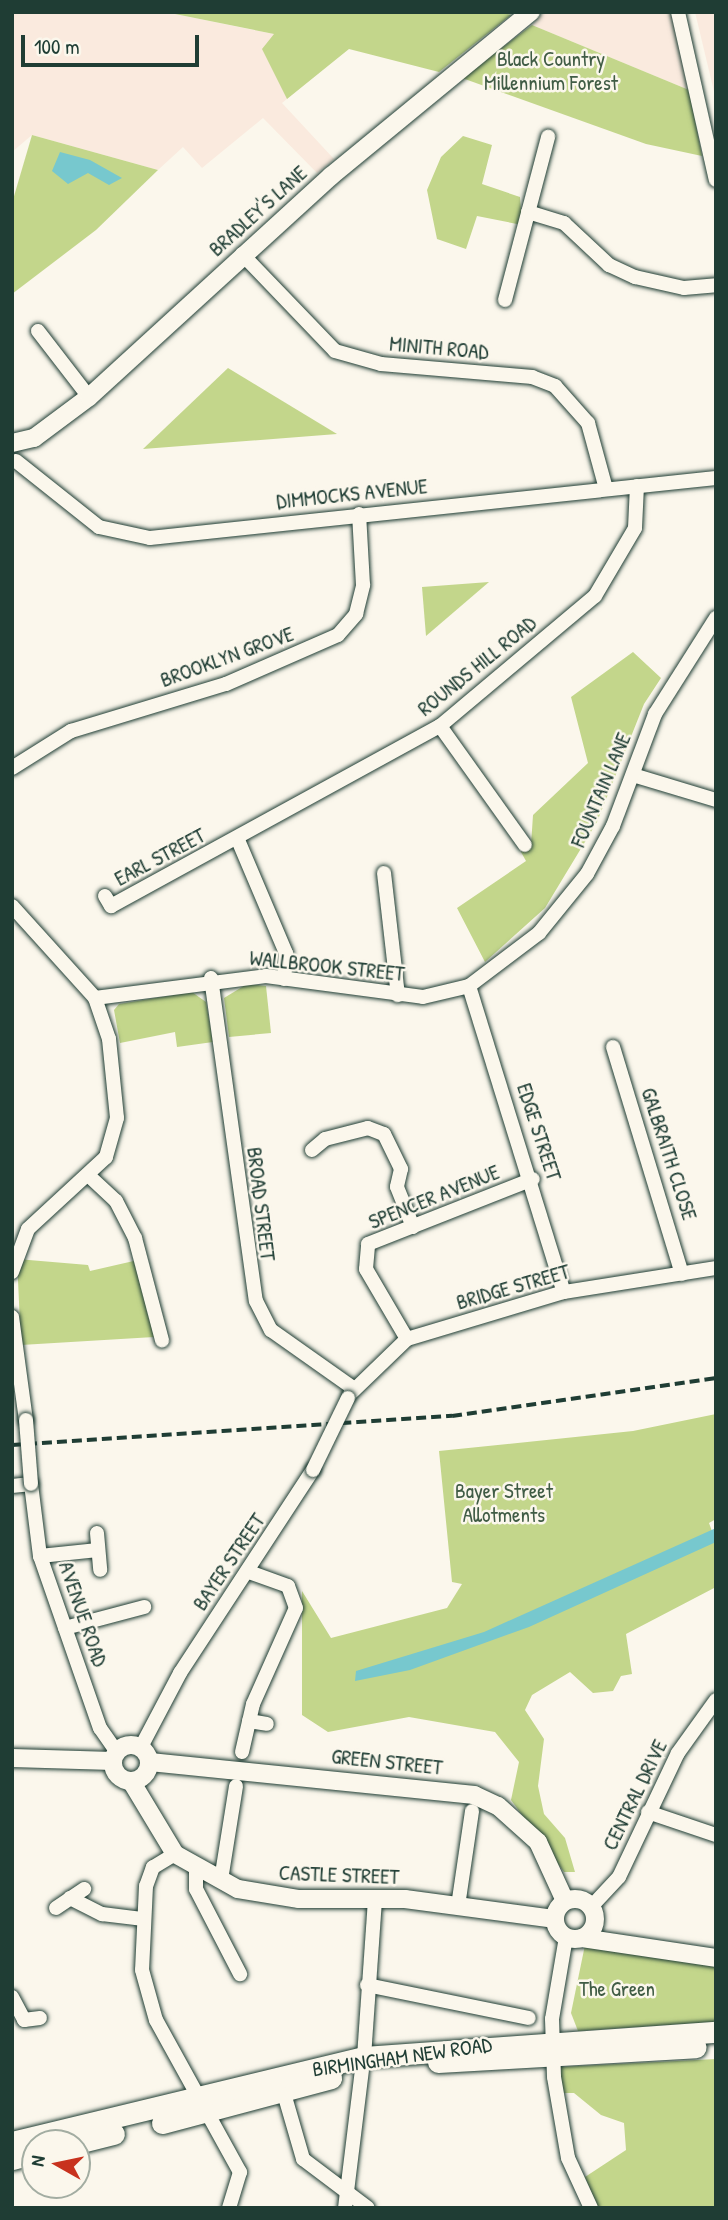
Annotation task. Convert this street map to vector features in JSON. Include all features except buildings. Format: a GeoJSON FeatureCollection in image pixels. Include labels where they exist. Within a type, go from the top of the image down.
{"type":"FeatureCollection","features":[{"type":"Feature","properties":{"kind":"highway","name":"BIRMINGHAM NEW ROAD"},"geometry":{"type":"LineString","coordinates":[[91,2139],[202,2104],[363,2064],[716,2032]]}},
{"type":"Feature","properties":{"kind":"highway","name":"BIRMINGHAM NEW ROAD"},"geometry":{"type":"LineString","coordinates":[[553,2047],[716,2046]]}},
{"type":"Feature","properties":{"kind":"highway","name":"BIRMINGHAM NEW ROAD"},"geometry":{"type":"LineString","coordinates":[[12,2142],[283,2090],[363,2064]]}},
{"type":"Feature","properties":{"kind":"main road","name":"BRADLEY'S LANE"},"geometry":{"type":"LineString","coordinates":[[14,453],[89,397],[242,254],[531,12]]}},
{"type":"Feature","properties":{"kind":"main road"},"geometry":{"type":"LineString","coordinates":[[12,1758],[115,1756],[129,1744],[146,1754],[143,1777],[131,1781],[115,1772],[115,1756]]}},
{"type":"Feature","properties":{"kind":"main road","name":"GREEN STREET"},"geometry":{"type":"LineString","coordinates":[[146,1754],[474,1795],[498,1806],[538,1842],[565,1901]]}},
{"type":"Feature","properties":{"kind":"main road","name":"CASTLE STREET"},"geometry":{"type":"LineString","coordinates":[[131,1781],[175,1854],[196,1869],[221,1880],[274,1897],[375,1898],[554,1919]]}},
{"type":"Feature","properties":{"kind":"main road"},"geometry":{"type":"LineString","coordinates":[[631,1946],[578,1899],[565,1901],[554,1919],[574,1938],[716,1958]]}},
{"type":"Feature","properties":{"kind":"main road"},"geometry":{"type":"LineString","coordinates":[[574,1938],[593,1912]]}},
{"type":"Feature","properties":{"kind":"street"},"geometry":{"type":"LineString","coordinates":[[678,12],[716,180]]}},
{"type":"Feature","properties":{"kind":"street"},"geometry":{"type":"LineString","coordinates":[[505,300],[548,137]]}},
{"type":"Feature","properties":{"kind":"street"},"geometry":{"type":"LineString","coordinates":[[528,212],[564,223],[609,265],[635,277],[684,288],[716,285]]}},
{"type":"Feature","properties":{"kind":"street","name":"MINITH ROAD"},"geometry":{"type":"LineString","coordinates":[[242,254],[335,351],[381,364],[532,377],[555,386],[588,423],[606,489]]}},
{"type":"Feature","properties":{"kind":"street"},"geometry":{"type":"LineString","coordinates":[[38,331],[89,397]]}},
{"type":"Feature","properties":{"kind":"street","name":"DIMMOCKS AVENUE"},"geometry":{"type":"LineString","coordinates":[[14,453],[81,516],[113,533],[150,538],[716,478]]}},
{"type":"Feature","properties":{"kind":"street","name":"ROUNDS HILL ROAD"},"geometry":{"type":"LineString","coordinates":[[238,840],[440,726],[595,596],[635,528],[637,486]]}},
{"type":"Feature","properties":{"kind":"street","name":"BROOKLYN GROVE"},"geometry":{"type":"LineString","coordinates":[[12,768],[71,731],[226,684],[338,635],[356,614],[363,585],[359,514]]}},
{"type":"Feature","properties":{"kind":"street","name":"FOUNTAIN LANE"},"geometry":{"type":"LineString","coordinates":[[470,986],[561,912],[613,826],[655,714],[716,618]]}},
{"type":"Feature","properties":{"kind":"street"},"geometry":{"type":"LineString","coordinates":[[440,726],[518,824],[525,845]]}},
{"type":"Feature","properties":{"kind":"street"},"geometry":{"type":"LineString","coordinates":[[632,775],[716,800]]}},
{"type":"Feature","properties":{"kind":"street"},"geometry":{"type":"LineString","coordinates":[[238,840],[286,953],[284,979]]}},
{"type":"Feature","properties":{"kind":"street","name":"EARL STREET"},"geometry":{"type":"LineString","coordinates":[[105,897],[111,906],[238,840]]}},
{"type":"Feature","properties":{"kind":"street"},"geometry":{"type":"LineString","coordinates":[[384,873],[398,995]]}},
{"type":"Feature","properties":{"kind":"street"},"geometry":{"type":"LineString","coordinates":[[12,906],[95,998],[109,1041],[117,1118],[106,1157],[28,1229],[12,1272]]}},
{"type":"Feature","properties":{"kind":"street","name":"WALLBROOK STREET"},"geometry":{"type":"LineString","coordinates":[[95,998],[211,978],[284,979],[423,997],[470,986]]}},
{"type":"Feature","properties":{"kind":"street","name":"BROAD STREET"},"geometry":{"type":"LineString","coordinates":[[211,978],[256,1301],[271,1330],[350,1393]]}},
{"type":"Feature","properties":{"kind":"street","name":"EDGE STREET"},"geometry":{"type":"LineString","coordinates":[[470,986],[533,1180],[564,1292]]}},
{"type":"Feature","properties":{"kind":"street","name":"GALBRAITH CLOSE"},"geometry":{"type":"LineString","coordinates":[[613,1047],[681,1274]]}},
{"type":"Feature","properties":{"kind":"street"},"geometry":{"type":"LineString","coordinates":[[313,1150],[325,1139],[368,1128],[384,1134],[401,1169],[397,1187],[413,1227]]}},
{"type":"Feature","properties":{"kind":"street"},"geometry":{"type":"LineString","coordinates":[[88,1175],[116,1201],[135,1238],[162,1339]]}},
{"type":"Feature","properties":{"kind":"street","name":"SPENCER AVENUE"},"geometry":{"type":"LineString","coordinates":[[407,1339],[366,1269],[369,1244],[533,1180]]}},
{"type":"Feature","properties":{"kind":"street","name":"BRIDGE STREET"},"geometry":{"type":"LineString","coordinates":[[350,1393],[407,1339],[564,1292],[716,1268]]}},
{"type":"Feature","properties":{"kind":"street","name":"AVENUE ROAD"},"geometry":{"type":"LineString","coordinates":[[12,1317],[40,1556],[100,1727],[115,1756]]}},
{"type":"Feature","properties":{"kind":"street","name":"BAYER STREET"},"geometry":{"type":"LineString","coordinates":[[146,1754],[180,1673],[249,1572],[313,1470],[350,1393]]}},
{"type":"Feature","properties":{"kind":"street"},"geometry":{"type":"LineString","coordinates":[[12,1486],[30,1483]]}},
{"type":"Feature","properties":{"kind":"street"},"geometry":{"type":"LineString","coordinates":[[97,1533],[100,1570]]}},
{"type":"Feature","properties":{"kind":"street"},"geometry":{"type":"LineString","coordinates":[[40,1556],[98,1550]]}},
{"type":"Feature","properties":{"kind":"street"},"geometry":{"type":"LineString","coordinates":[[242,1752],[249,1721],[296,1608],[288,1586],[249,1572]]}},
{"type":"Feature","properties":{"kind":"street"},"geometry":{"type":"LineString","coordinates":[[65,1628],[144,1606]]}},
{"type":"Feature","properties":{"kind":"street","name":"CENTRAL DRIVE"},"geometry":{"type":"LineString","coordinates":[[593,1912],[619,1877],[648,1812],[695,1723],[716,1700]]}},
{"type":"Feature","properties":{"kind":"street"},"geometry":{"type":"LineString","coordinates":[[249,1721],[267,1724]]}},
{"type":"Feature","properties":{"kind":"street"},"geometry":{"type":"LineString","coordinates":[[221,1880],[236,1786]]}},
{"type":"Feature","properties":{"kind":"street"},"geometry":{"type":"LineString","coordinates":[[458,1906],[471,1811]]}},
{"type":"Feature","properties":{"kind":"street"},"geometry":{"type":"LineString","coordinates":[[648,1812],[716,1835]]}},
{"type":"Feature","properties":{"kind":"street"},"geometry":{"type":"LineString","coordinates":[[175,1854],[153,1867],[140,1919],[148,1997],[240,2172],[229,2208]]}},
{"type":"Feature","properties":{"kind":"street"},"geometry":{"type":"LineString","coordinates":[[196,1869],[197,1889],[240,1975]]}},
{"type":"Feature","properties":{"kind":"street"},"geometry":{"type":"LineString","coordinates":[[56,1908],[84,1889]]}},
{"type":"Feature","properties":{"kind":"street"},"geometry":{"type":"LineString","coordinates":[[71,1898],[102,1914],[140,1919]]}},
{"type":"Feature","properties":{"kind":"street"},"geometry":{"type":"LineString","coordinates":[[348,2203],[363,2064],[375,1898]]}},
{"type":"Feature","properties":{"kind":"street"},"geometry":{"type":"LineString","coordinates":[[574,1938],[553,2047],[568,2158],[591,2208]]}},
{"type":"Feature","properties":{"kind":"street"},"geometry":{"type":"LineString","coordinates":[[367,1985],[529,2018]]}},
{"type":"Feature","properties":{"kind":"street"},"geometry":{"type":"LineString","coordinates":[[12,1997],[24,2020],[40,2018]]}},
{"type":"Feature","properties":{"kind":"street"},"geometry":{"type":"LineString","coordinates":[[283,2090],[303,2159],[348,2203],[368,2208]]}},
{"type":"Feature","properties":{"kind":"shaded area"},"geometry":{"type":"Polygon","coordinates":[[[12,12],[165,12],[348,49],[282,103],[334,159],[317,173],[263,118],[202,168],[183,147],[158,170],[32,135],[12,152],[12,12]]]}},
{"type":"Feature","properties":{"kind":"shaded area"},"geometry":{"type":"Polygon","coordinates":[[[544,12],[672,12],[689,90],[532,25],[544,12]]]}},
{"type":"Feature","properties":{"kind":"shaded area"},"geometry":{"type":"Polygon","coordinates":[[[695,12],[716,12],[716,100],[695,12]]]}},
{"type":"Feature","properties":{"kind":"green space"},"geometry":{"type":"Polygon","coordinates":[[[165,12],[502,12],[511,15],[439,72],[349,49],[287,99],[262,49],[274,34],[165,12]]]}},
{"type":"Feature","properties":{"kind":"green space","name":"Black Country Millennium Forest"},"geometry":{"type":"Polygon","coordinates":[[[532,25],[689,90],[702,156],[646,144],[462,78],[532,25]]]}},
{"type":"Feature","properties":{"kind":"green space"},"geometry":{"type":"Polygon","coordinates":[[[32,135],[158,170],[96,230],[12,294],[12,203],[32,135]]]}},
{"type":"Feature","properties":{"kind":"green space"},"geometry":{"type":"Polygon","coordinates":[[[463,136],[492,145],[482,184],[520,197],[522,225],[477,216],[466,249],[437,239],[427,190],[441,157],[463,136]]]}},
{"type":"Feature","properties":{"kind":"green space"},"geometry":{"type":"Polygon","coordinates":[[[228,368],[337,434],[143,449],[228,368]]]}},
{"type":"Feature","properties":{"kind":"green space"},"geometry":{"type":"Polygon","coordinates":[[[489,582],[426,636],[422,587],[489,582]]]}},
{"type":"Feature","properties":{"kind":"green space"},"geometry":{"type":"Polygon","coordinates":[[[633,652],[661,678],[644,704],[597,822],[545,908],[485,962],[457,908],[526,861],[521,852],[531,845],[533,815],[588,763],[571,697],[633,652]]]}},
{"type":"Feature","properties":{"kind":"green space"},"geometry":{"type":"Polygon","coordinates":[[[247,984],[266,986],[271,1033],[229,1037],[224,998],[247,984]]]}},
{"type":"Feature","properties":{"kind":"green space"},"geometry":{"type":"Polygon","coordinates":[[[192,992],[206,1002],[213,1042],[177,1047],[175,1032],[120,1043],[114,1010],[119,1004],[192,992]]]}},
{"type":"Feature","properties":{"kind":"green space"},"geometry":{"type":"Polygon","coordinates":[[[17,1259],[88,1265],[90,1271],[138,1260],[154,1337],[21,1345],[17,1259]]]}},
{"type":"Feature","properties":{"kind":"green space","name":"Bayer Street Allotments"},"geometry":{"type":"Polygon","coordinates":[[[716,1414],[716,1519],[709,1523],[716,1542],[716,1587],[626,1634],[632,1674],[621,1676],[613,1691],[593,1693],[570,1672],[532,1695],[525,1710],[544,1739],[538,1786],[544,1814],[565,1838],[575,1872],[564,1872],[511,1800],[519,1762],[495,1732],[409,1717],[328,1732],[302,1715],[302,1591],[331,1638],[447,1608],[462,1584],[452,1582],[439,1451],[633,1431],[716,1414]]]}},
{"type":"Feature","properties":{"kind":"green space","name":"The Green"},"geometry":{"type":"Polygon","coordinates":[[[585,1945],[716,1965],[716,2022],[578,2031],[571,2013],[585,1945]]]}},
{"type":"Feature","properties":{"kind":"green space"},"geometry":{"type":"Polygon","coordinates":[[[716,2059],[716,2208],[598,2208],[585,2177],[626,2150],[624,2123],[601,2115],[574,2093],[559,2093],[559,2067],[716,2059]]]}},
{"type":"Feature","properties":{"kind":"water"},"geometry":{"type":"Polygon","coordinates":[[[60,152],[90,160],[122,178],[109,185],[88,173],[68,184],[52,171],[60,152]]]}},
{"type":"Feature","properties":{"kind":"water"},"geometry":{"type":"Polygon","coordinates":[[[716,1528],[716,1542],[529,1627],[410,1670],[355,1681],[356,1671],[484,1632],[716,1528]]]}},
{"type":"Feature","properties":{"kind":"railway"},"geometry":{"type":"LineString","coordinates":[[12,1445],[452,1416],[716,1378]]}}]}
